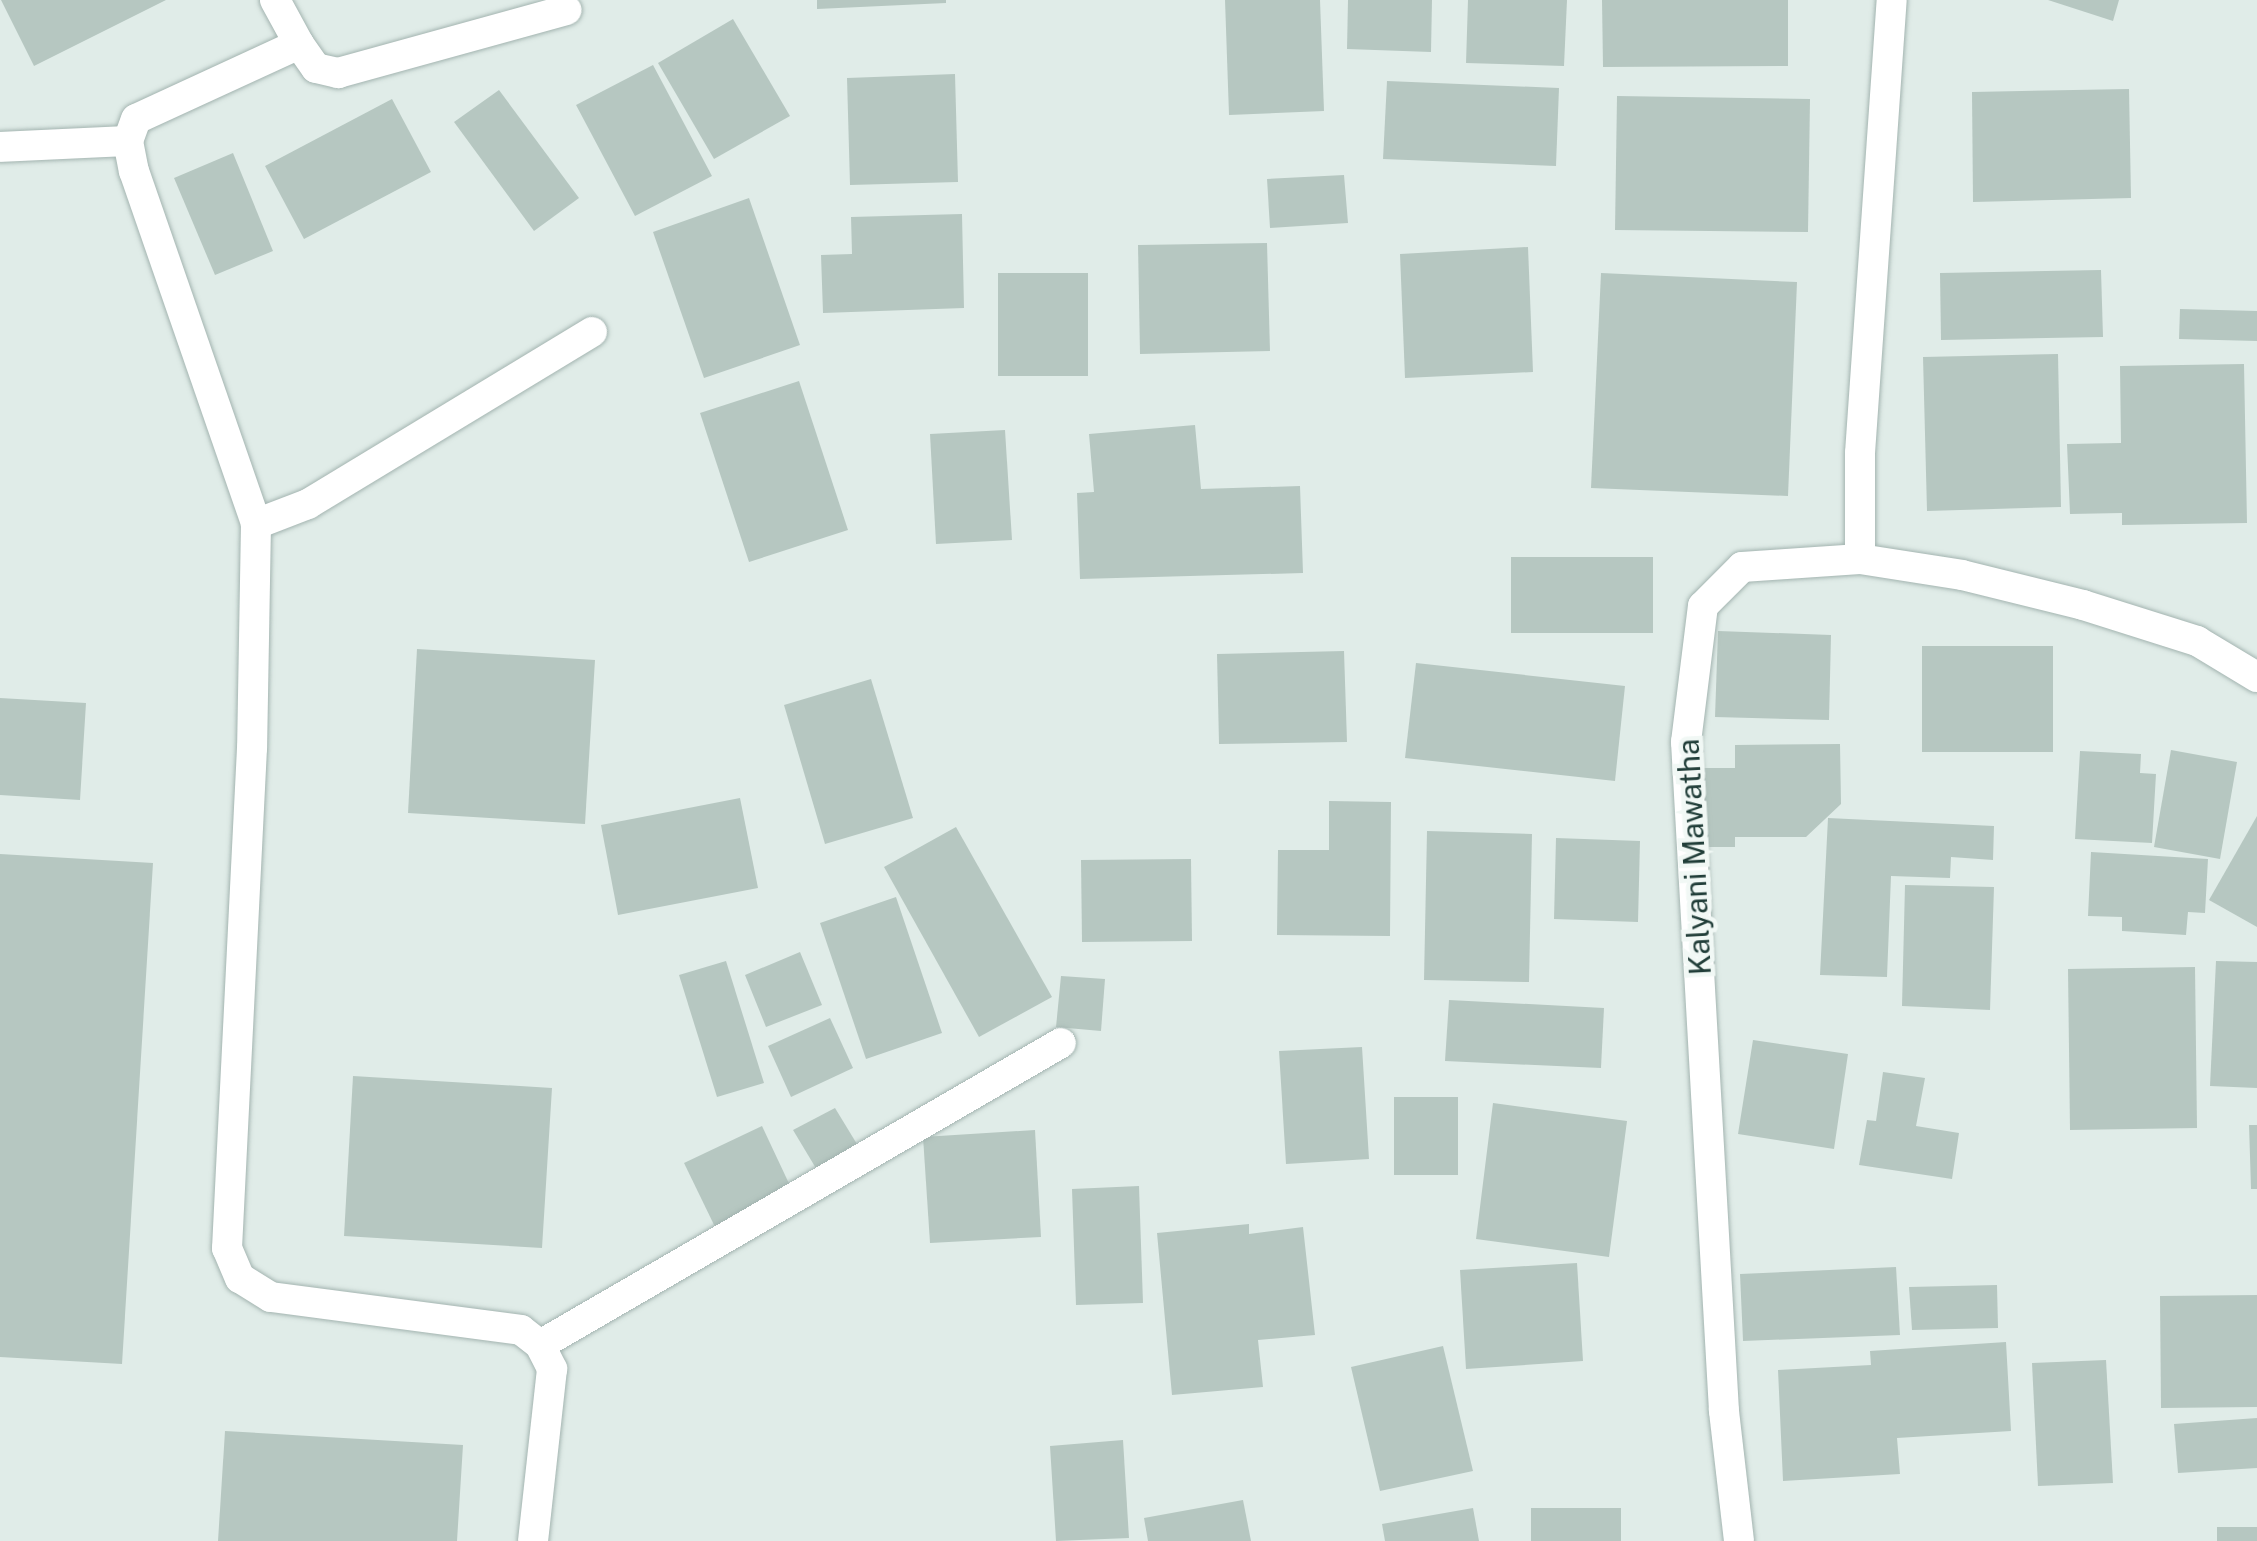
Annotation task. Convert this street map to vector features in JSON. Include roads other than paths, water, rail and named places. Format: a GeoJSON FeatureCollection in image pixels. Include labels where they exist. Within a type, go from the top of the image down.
{"type":"FeatureCollection","features":[{"type":"Feature","properties":{"kind":"street"},"geometry":{"type":"LineString","coordinates":[[275,0],[316,68],[338,74],[566,10]]}},
{"type":"Feature","properties":{"kind":"street"},"geometry":{"type":"LineString","coordinates":[[1860,560],[1860,453],[1892,0]]}},
{"type":"Feature","properties":{"kind":"street"},"geometry":{"type":"LineString","coordinates":[[299,44],[136,119],[128,141],[134,171],[256,524],[252,748],[227,1248],[240,1278],[271,1297],[521,1330],[540,1344],[552,1368],[533,1541]]}},
{"type":"Feature","properties":{"kind":"street"},"geometry":{"type":"LineString","coordinates":[[0,148],[128,141]]}},
{"type":"Feature","properties":{"kind":"street"},"geometry":{"type":"LineString","coordinates":[[256,524],[308,504],[592,332]]}},
{"type":"Feature","properties":{"kind":"street","name":"Kalyani Mawatha"},"geometry":{"type":"LineString","coordinates":[[1739,1541],[1724,1411],[1686,742],[1703,606],[1742,567],[1860,560],[1962,575],[2083,605],[2197,641],[2257,677]]}},
{"type":"Feature","properties":{"kind":"street"},"geometry":{"type":"LineString","coordinates":[[540,1344],[1061,1044]]}}]}
